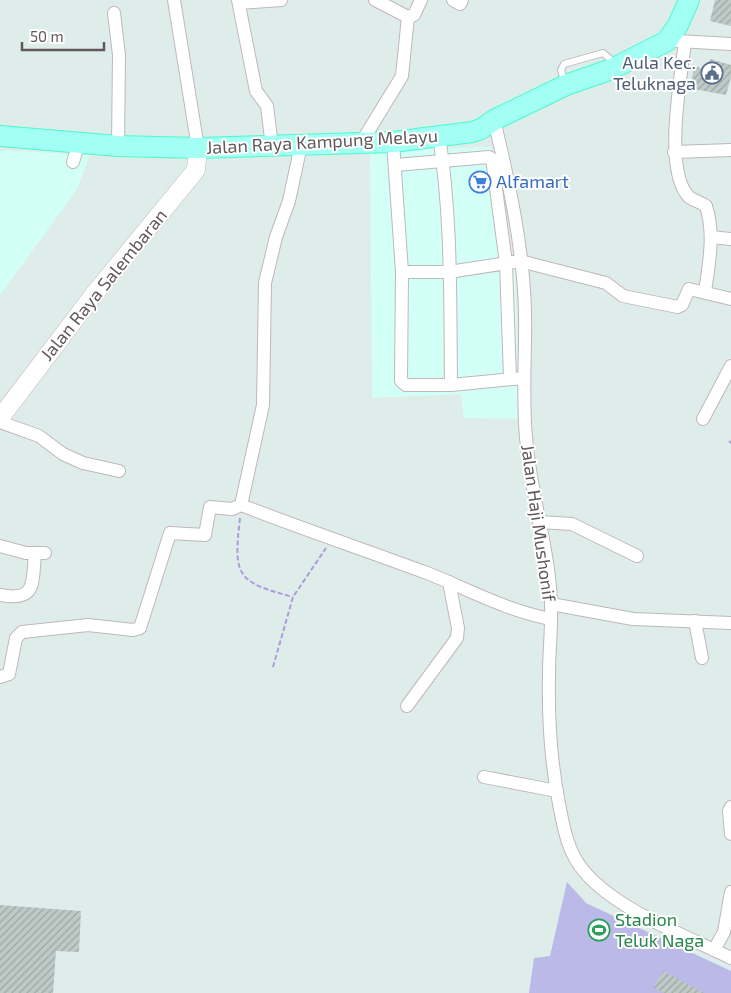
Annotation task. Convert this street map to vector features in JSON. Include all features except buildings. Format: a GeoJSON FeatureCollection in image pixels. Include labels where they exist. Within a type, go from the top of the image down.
{"type":"FeatureCollection","features":[{"type":"Feature","properties":{"kind":"main road"},"geometry":{"type":"LineString","coordinates":[[676,41],[678,25],[688,0]]}},
{"type":"Feature","properties":{"kind":"main road","name":"Jalan Raya Kampung Melayu"},"geometry":{"type":"LineString","coordinates":[[0,136],[118,146],[198,148],[393,142],[481,130],[494,120],[566,85],[612,69],[676,41]]}},
{"type":"Feature","properties":{"kind":"main road","name":"Jalan Raya Salembaran"},"geometry":{"type":"LineString","coordinates":[[0,418],[95,293],[196,170],[198,148]]}},
{"type":"Feature","properties":{"kind":"street"},"geometry":{"type":"LineString","coordinates":[[174,0],[198,148]]}},
{"type":"Feature","properties":{"kind":"street"},"geometry":{"type":"LineString","coordinates":[[272,146],[267,106],[256,91],[238,2],[281,0]]}},
{"type":"Feature","properties":{"kind":"street"},"geometry":{"type":"LineString","coordinates":[[375,0],[408,17],[414,15],[422,0]]}},
{"type":"Feature","properties":{"kind":"street"},"geometry":{"type":"LineString","coordinates":[[453,0],[460,4],[462,0]]}},
{"type":"Feature","properties":{"kind":"street"},"geometry":{"type":"LineString","coordinates":[[114,13],[119,55],[118,146]]}},
{"type":"Feature","properties":{"kind":"street"},"geometry":{"type":"LineString","coordinates":[[361,143],[402,76],[408,17]]}},
{"type":"Feature","properties":{"kind":"street"},"geometry":{"type":"LineString","coordinates":[[704,292],[711,237],[706,206],[689,197],[681,184],[674,152],[676,41],[731,44]]}},
{"type":"Feature","properties":{"kind":"street","name":"Jalan Haji Mushonif"},"geometry":{"type":"LineString","coordinates":[[494,120],[511,190],[525,308],[524,378],[526,436],[546,558],[551,604],[549,710],[557,791],[568,842],[580,866],[591,879],[617,900],[731,958]]}},
{"type":"Feature","properties":{"kind":"street"},"geometry":{"type":"LineString","coordinates":[[438,136],[443,161],[449,272],[451,386]]}},
{"type":"Feature","properties":{"kind":"street"},"geometry":{"type":"LineString","coordinates":[[393,142],[402,272],[401,382],[406,385],[451,386],[510,378],[524,378]]}},
{"type":"Feature","properties":{"kind":"street"},"geometry":{"type":"LineString","coordinates":[[73,162],[79,143]]}},
{"type":"Feature","properties":{"kind":"street"},"geometry":{"type":"LineString","coordinates":[[241,505],[263,405],[265,283],[276,237],[289,201],[301,145]]}},
{"type":"Feature","properties":{"kind":"street"},"geometry":{"type":"LineString","coordinates":[[674,152],[731,150]]}},
{"type":"Feature","properties":{"kind":"street"},"geometry":{"type":"LineString","coordinates":[[396,165],[489,157],[492,159],[506,263],[510,378]]}},
{"type":"Feature","properties":{"kind":"street"},"geometry":{"type":"LineString","coordinates":[[711,237],[731,239]]}},
{"type":"Feature","properties":{"kind":"street"},"geometry":{"type":"LineString","coordinates":[[402,272],[449,272],[520,262],[606,283],[623,296],[678,307],[682,305],[688,289],[731,299]]}},
{"type":"Feature","properties":{"kind":"street"},"geometry":{"type":"LineString","coordinates":[[703,419],[731,366]]}},
{"type":"Feature","properties":{"kind":"street"},"geometry":{"type":"LineString","coordinates":[[0,422],[34,434],[63,454],[83,463],[119,470]]}},
{"type":"Feature","properties":{"kind":"street"},"geometry":{"type":"LineString","coordinates":[[0,678],[9,674],[16,638],[22,632],[88,625],[133,630],[140,628],[170,533],[205,535],[210,508],[232,509],[241,505],[331,540],[449,582],[520,612],[551,619]]}},
{"type":"Feature","properties":{"kind":"street"},"geometry":{"type":"LineString","coordinates":[[539,522],[572,524],[637,556]]}},
{"type":"Feature","properties":{"kind":"street"},"geometry":{"type":"LineString","coordinates":[[0,546],[40,553],[32,582],[26,594],[14,598],[0,595]]}},
{"type":"Feature","properties":{"kind":"street"},"geometry":{"type":"LineString","coordinates":[[407,706],[457,638],[458,628],[449,582]]}},
{"type":"Feature","properties":{"kind":"street"},"geometry":{"type":"LineString","coordinates":[[551,604],[633,619],[731,623]]}},
{"type":"Feature","properties":{"kind":"street"},"geometry":{"type":"LineString","coordinates":[[696,621],[702,658]]}},
{"type":"Feature","properties":{"kind":"street"},"geometry":{"type":"LineString","coordinates":[[484,777],[557,791]]}},
{"type":"Feature","properties":{"kind":"street"},"geometry":{"type":"LineString","coordinates":[[731,807],[729,816],[731,834]]}},
{"type":"Feature","properties":{"kind":"street"},"geometry":{"type":"LineString","coordinates":[[714,950],[724,932],[731,892]]}},
{"type":"Feature","properties":{"kind":"path"},"geometry":{"type":"LineString","coordinates":[[241,505],[236,546],[241,573],[251,584],[258,588],[293,598]]}},
{"type":"Feature","properties":{"kind":"path"},"geometry":{"type":"LineString","coordinates":[[273,667],[293,598],[331,540]]}},
{"type":"Feature","properties":{"kind":"shaded area"},"geometry":{"type":"Polygon","coordinates":[[[491,147],[515,270],[519,419],[464,418],[461,394],[372,398],[370,150],[491,147]]]}},
{"type":"Feature","properties":{"kind":"shaded area"},"geometry":{"type":"Polygon","coordinates":[[[0,150],[90,155],[76,191],[0,295],[0,150]]]}},
{"type":"Feature","properties":{"kind":"shaded area","name":"Stadion Teluk Naga"},"geometry":{"type":"Polygon","coordinates":[[[567,882],[586,903],[731,971],[731,993],[529,993],[534,958],[550,956],[567,882]]]}},
{"type":"Feature","properties":{"kind":"place","name":"Aula Kec. Teluknaga"},"geometry":{"type":"Point","coordinates":[712,73]}},
{"type":"Feature","properties":{"kind":"place","name":"Alfamart"},"geometry":{"type":"Point","coordinates":[480,182]}},
{"type":"Feature","properties":{"kind":"place","name":"Stadion Teluk Naga"},"geometry":{"type":"Point","coordinates":[599,930]}}]}
